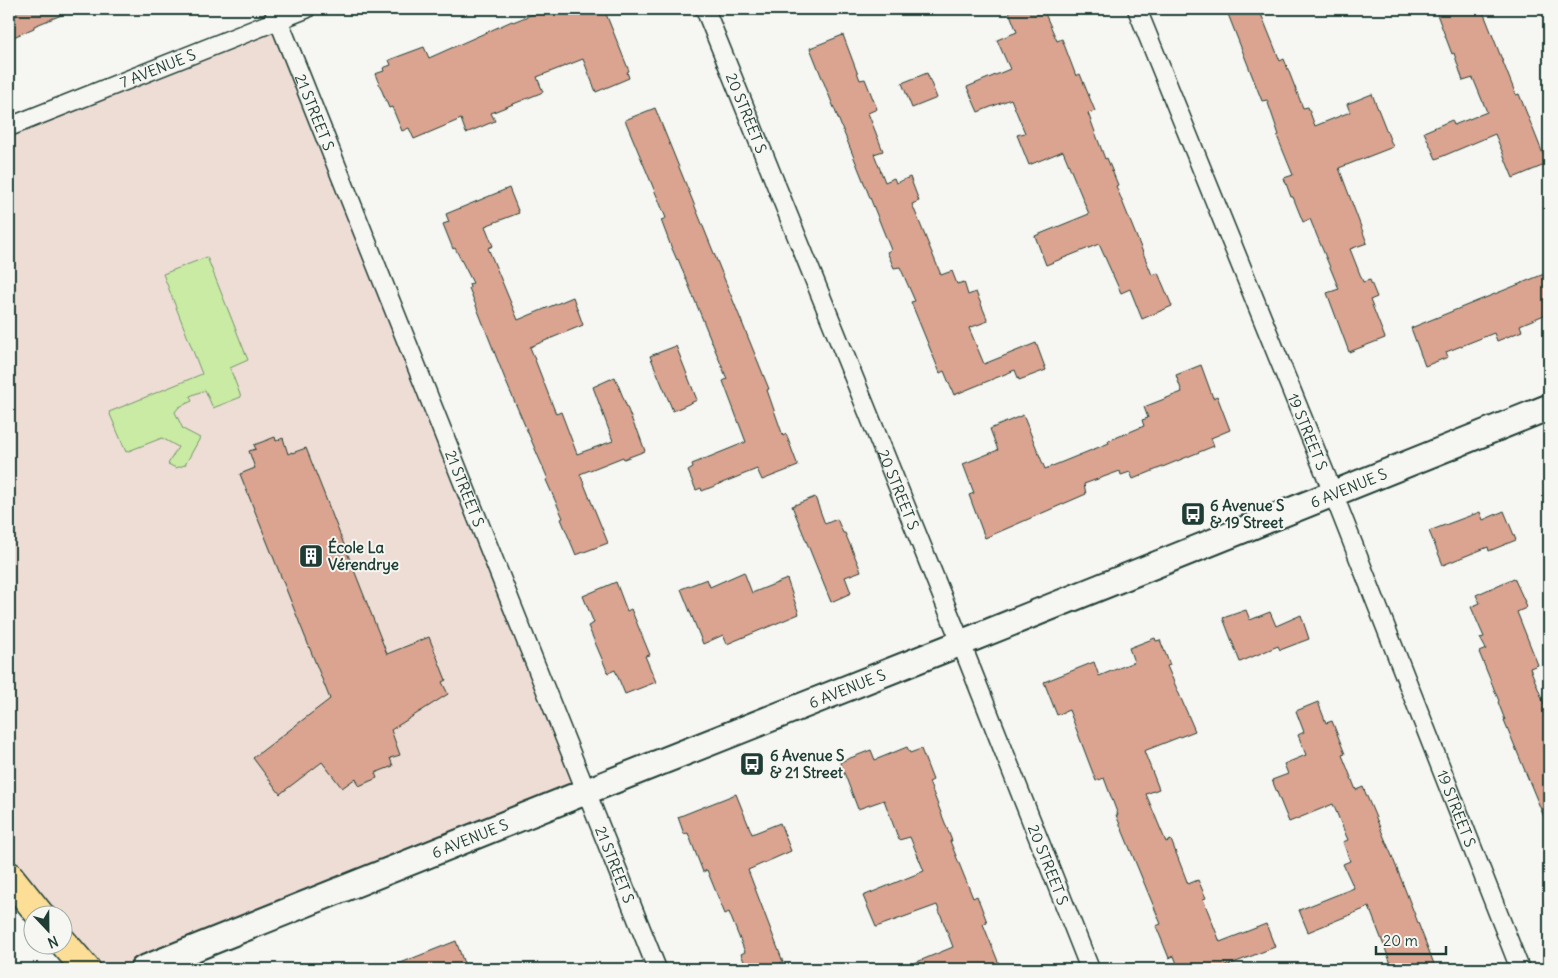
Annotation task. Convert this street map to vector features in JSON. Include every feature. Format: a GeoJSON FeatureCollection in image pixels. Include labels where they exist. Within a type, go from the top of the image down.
{"type":"FeatureCollection","features":[{"type":"Feature","properties":{"kind":"main road","name":"6 AVENUE S"},"geometry":{"type":"LineString","coordinates":[[143,969],[1549,406]]}},
{"type":"Feature","properties":{"kind":"main road"},"geometry":{"type":"LineString","coordinates":[[9,876],[33,906]]}},
{"type":"Feature","properties":{"kind":"main road"},"geometry":{"type":"LineString","coordinates":[[72,953],[86,969]]}},
{"type":"Feature","properties":{"kind":"street","name":"7 AVENUE S"},"geometry":{"type":"LineString","coordinates":[[9,127],[276,14],[306,9]]}},
{"type":"Feature","properties":{"kind":"street","name":"20 STREET S"},"geometry":{"type":"LineString","coordinates":[[705,9],[961,643],[1090,969]]}},
{"type":"Feature","properties":{"kind":"street","name":"19 STREET S"},"geometry":{"type":"LineString","coordinates":[[1137,9],[1333,493],[1520,969]]}},
{"type":"Feature","properties":{"kind":"street","name":"21 STREET S"},"geometry":{"type":"LineString","coordinates":[[276,14],[657,969]]}},
{"type":"Feature","properties":{"kind":"shaded area"},"geometry":{"type":"Polygon","coordinates":[[[278,20],[585,792],[143,969],[86,969],[72,952],[72,906],[34,906],[9,876],[9,127],[278,20]]]}},
{"type":"Feature","properties":{"kind":"green space"},"geometry":{"type":"Polygon","coordinates":[[[207,257],[248,360],[230,368],[241,397],[213,408],[205,390],[190,396],[192,401],[179,407],[175,412],[183,429],[200,438],[185,465],[176,468],[168,464],[178,447],[162,438],[126,452],[109,412],[202,374],[163,274],[207,257]]]}},
{"type":"Feature","properties":{"kind":"building"},"geometry":{"type":"Polygon","coordinates":[[[9,9],[74,10],[34,26],[34,28],[9,39],[9,9]]]}},
{"type":"Feature","properties":{"kind":"building"},"geometry":{"type":"Polygon","coordinates":[[[546,9],[604,9],[629,71],[627,72],[629,78],[596,92],[583,59],[537,77],[543,92],[491,113],[495,121],[466,133],[461,119],[414,139],[409,128],[402,131],[392,107],[389,108],[375,74],[384,71],[383,68],[391,65],[389,60],[424,47],[429,58],[512,21],[546,9]]]}},
{"type":"Feature","properties":{"kind":"building"},"geometry":{"type":"Polygon","coordinates":[[[1008,9],[1043,9],[1057,41],[1062,39],[1076,76],[1080,74],[1095,111],[1088,113],[1152,275],[1158,273],[1172,306],[1142,319],[1130,289],[1121,293],[1099,244],[1046,265],[1035,236],[1089,214],[1063,151],[1029,165],[1017,135],[1025,133],[1011,99],[978,112],[967,87],[1010,69],[997,40],[1017,32],[1008,9]]]}},
{"type":"Feature","properties":{"kind":"building"},"geometry":{"type":"Polygon","coordinates":[[[1226,9],[1259,9],[1280,61],[1284,59],[1303,108],[1308,107],[1315,126],[1350,112],[1347,104],[1372,94],[1393,147],[1339,168],[1367,243],[1350,249],[1363,282],[1370,280],[1377,297],[1370,300],[1385,338],[1349,352],[1327,293],[1339,289],[1310,219],[1303,222],[1293,197],[1291,197],[1284,178],[1293,175],[1277,136],[1279,135],[1267,100],[1262,101],[1226,9]]]}},
{"type":"Feature","properties":{"kind":"building"},"geometry":{"type":"Polygon","coordinates":[[[1435,9],[1482,9],[1516,95],[1519,94],[1547,164],[1513,178],[1495,134],[1436,159],[1424,132],[1452,120],[1454,125],[1487,112],[1473,78],[1463,81],[1454,53],[1452,54],[1435,9]]]}},
{"type":"Feature","properties":{"kind":"building"},"geometry":{"type":"Polygon","coordinates":[[[843,35],[860,80],[865,79],[877,109],[868,113],[883,151],[874,154],[885,182],[894,178],[896,183],[910,177],[919,201],[912,204],[941,275],[952,271],[957,284],[964,282],[968,295],[976,292],[988,321],[969,328],[984,364],[1036,343],[1046,370],[1019,380],[1015,370],[954,395],[944,371],[940,373],[911,302],[915,301],[900,267],[894,268],[887,252],[891,250],[810,48],[843,35]]]}},
{"type":"Feature","properties":{"kind":"building"},"geometry":{"type":"Polygon","coordinates":[[[927,73],[937,98],[912,108],[902,83],[927,73]]]}},
{"type":"Feature","properties":{"kind":"building"},"geometry":{"type":"Polygon","coordinates":[[[655,108],[769,389],[767,390],[783,436],[786,434],[798,466],[762,480],[757,469],[702,491],[701,488],[696,490],[688,471],[693,468],[692,464],[746,442],[723,381],[727,379],[678,259],[670,244],[661,220],[666,218],[625,120],[655,108]]]}},
{"type":"Feature","properties":{"kind":"building"},"geometry":{"type":"Polygon","coordinates":[[[509,188],[519,213],[485,226],[493,246],[488,248],[518,320],[573,297],[583,325],[530,347],[556,414],[561,412],[577,454],[613,441],[593,387],[615,377],[645,451],[624,459],[623,457],[580,474],[608,543],[576,555],[561,519],[563,518],[546,480],[548,479],[507,384],[469,288],[469,284],[473,283],[455,248],[453,249],[443,224],[449,222],[446,214],[509,188]]]}},
{"type":"Feature","properties":{"kind":"building"},"geometry":{"type":"Polygon","coordinates":[[[1549,272],[1549,313],[1520,325],[1522,331],[1497,341],[1494,333],[1446,352],[1448,357],[1425,366],[1411,328],[1549,272]]]}},
{"type":"Feature","properties":{"kind":"building"},"geometry":{"type":"Polygon","coordinates":[[[676,346],[697,400],[673,411],[650,356],[676,346]]]}},
{"type":"Feature","properties":{"kind":"building"},"geometry":{"type":"Polygon","coordinates":[[[1201,365],[1213,398],[1217,396],[1230,430],[1211,438],[1214,446],[1133,479],[1130,472],[1121,475],[1120,471],[1084,484],[1086,494],[985,538],[969,495],[974,493],[963,464],[998,450],[990,429],[1023,415],[1045,469],[1109,443],[1108,441],[1144,426],[1142,420],[1148,418],[1144,407],[1182,392],[1176,375],[1201,365]]]}},
{"type":"Feature","properties":{"kind":"building","name":"École La Vérendrye"},"geometry":{"type":"Polygon","coordinates":[[[275,437],[276,441],[283,438],[288,454],[306,448],[387,654],[429,637],[446,680],[442,682],[448,694],[391,730],[400,755],[390,758],[393,766],[375,773],[377,778],[359,786],[356,778],[342,788],[322,762],[280,794],[253,758],[330,699],[240,474],[255,468],[249,451],[256,449],[254,445],[275,437]]]}},
{"type":"Feature","properties":{"kind":"building"},"geometry":{"type":"Polygon","coordinates":[[[815,497],[825,524],[837,519],[861,571],[845,577],[851,593],[831,602],[792,506],[815,497]]]}},
{"type":"Feature","properties":{"kind":"building"},"geometry":{"type":"Polygon","coordinates":[[[1504,511],[1516,540],[1489,551],[1488,547],[1443,565],[1429,531],[1480,512],[1483,520],[1504,511]]]}},
{"type":"Feature","properties":{"kind":"building"},"geometry":{"type":"Polygon","coordinates":[[[744,572],[752,593],[787,579],[799,614],[727,644],[723,635],[703,644],[681,589],[707,579],[710,587],[744,572]]]}},
{"type":"Feature","properties":{"kind":"building"},"geometry":{"type":"Polygon","coordinates":[[[1514,578],[1526,608],[1517,612],[1538,665],[1530,668],[1546,709],[1543,710],[1549,725],[1549,829],[1504,720],[1499,701],[1479,652],[1486,649],[1480,638],[1484,637],[1471,607],[1480,603],[1476,595],[1514,578]]]}},
{"type":"Feature","properties":{"kind":"building"},"geometry":{"type":"Polygon","coordinates":[[[616,582],[627,611],[631,609],[650,655],[645,656],[656,682],[625,694],[615,670],[608,673],[588,626],[594,623],[583,596],[616,582]]]}},
{"type":"Feature","properties":{"kind":"building"},"geometry":{"type":"Polygon","coordinates":[[[1246,610],[1250,620],[1270,612],[1276,626],[1301,615],[1309,639],[1280,650],[1278,646],[1240,662],[1223,618],[1246,610]]]}},
{"type":"Feature","properties":{"kind":"building"},"geometry":{"type":"Polygon","coordinates":[[[1155,638],[1156,641],[1160,640],[1170,665],[1167,666],[1195,731],[1144,751],[1159,789],[1146,794],[1166,842],[1171,840],[1188,884],[1198,880],[1206,898],[1203,899],[1220,942],[1266,924],[1275,947],[1218,969],[1179,969],[1174,956],[1169,958],[1156,926],[1161,924],[1116,815],[1118,815],[1104,778],[1096,781],[1069,710],[1057,715],[1044,682],[1094,662],[1099,676],[1134,662],[1129,648],[1155,638]]]}},
{"type":"Feature","properties":{"kind":"building"},"geometry":{"type":"Polygon","coordinates":[[[1318,702],[1326,723],[1332,721],[1345,754],[1342,755],[1356,790],[1363,787],[1436,969],[1393,969],[1369,907],[1308,932],[1299,910],[1354,888],[1343,864],[1350,861],[1343,842],[1348,840],[1333,804],[1289,822],[1272,780],[1288,774],[1284,764],[1306,755],[1298,735],[1304,732],[1296,711],[1318,702]]]}},
{"type":"Feature","properties":{"kind":"building"},"geometry":{"type":"Polygon","coordinates":[[[907,747],[910,753],[921,749],[933,780],[929,782],[952,841],[950,841],[973,898],[977,896],[987,922],[983,924],[1001,969],[900,969],[953,947],[937,905],[876,927],[863,896],[924,871],[910,837],[899,840],[884,800],[858,809],[840,762],[871,750],[875,760],[907,747]]]}},
{"type":"Feature","properties":{"kind":"building"},"geometry":{"type":"Polygon","coordinates":[[[736,794],[752,834],[780,823],[791,851],[748,870],[783,962],[765,969],[747,969],[741,954],[745,952],[729,912],[725,914],[707,870],[703,872],[688,833],[684,834],[678,817],[736,794]]]}},
{"type":"Feature","properties":{"kind":"building"},"geometry":{"type":"Polygon","coordinates":[[[456,941],[466,969],[388,969],[388,968],[456,941]]]}},
{"type":"Feature","properties":{"kind":"place","name":"6 Avenue S & 19 Street"},"geometry":{"type":"Point","coordinates":[1193,514]}},
{"type":"Feature","properties":{"kind":"place","name":"École La Vérendrye"},"geometry":{"type":"Point","coordinates":[311,556]}},
{"type":"Feature","properties":{"kind":"place","name":"6 Avenue S & 21 Street"},"geometry":{"type":"Point","coordinates":[752,764]}}]}
